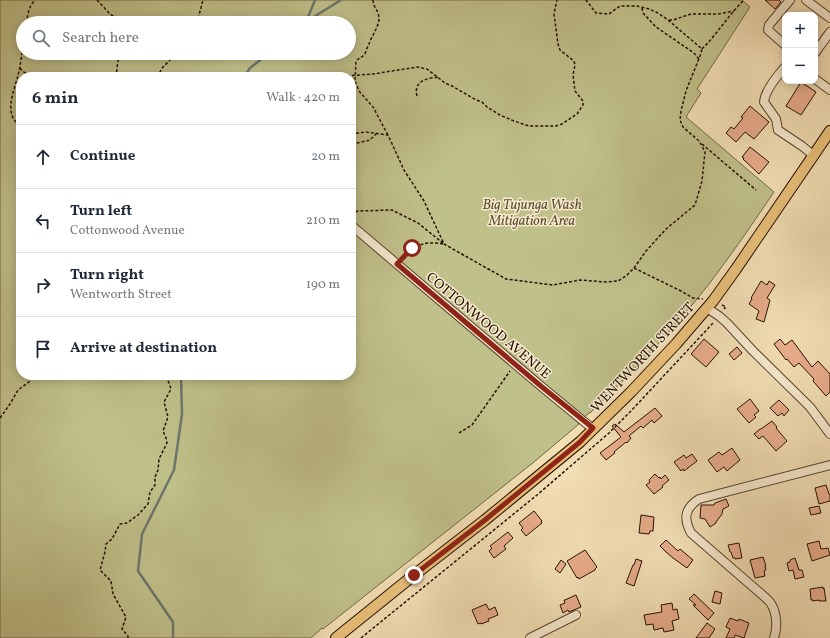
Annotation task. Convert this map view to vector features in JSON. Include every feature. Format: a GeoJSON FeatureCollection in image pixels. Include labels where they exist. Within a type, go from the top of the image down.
{"type":"FeatureCollection","features":[{"type":"Feature","properties":{"kind":"main road","name":"WENTWORTH STREET"},"geometry":{"type":"LineString","coordinates":[[336,638],[485,520],[580,442],[631,392],[676,344],[710,304],[736,269],[830,130]]}},
{"type":"Feature","properties":{"kind":"street"},"geometry":{"type":"LineString","coordinates":[[782,42],[768,30],[769,25],[790,0]]}},
{"type":"Feature","properties":{"kind":"street"},"geometry":{"type":"LineString","coordinates":[[806,0],[830,18]]}},
{"type":"Feature","properties":{"kind":"street"},"geometry":{"type":"LineString","coordinates":[[818,49],[830,32]]}},
{"type":"Feature","properties":{"kind":"street"},"geometry":{"type":"LineString","coordinates":[[782,71],[764,97],[764,102],[776,119],[778,130],[814,155]]}},
{"type":"Feature","properties":{"kind":"street"},"geometry":{"type":"LineString","coordinates":[[818,81],[830,90]]}},
{"type":"Feature","properties":{"kind":"street","name":"COTTONWOOD AVENUE"},"geometry":{"type":"LineString","coordinates":[[356,229],[593,428]]}},
{"type":"Feature","properties":{"kind":"street"},"geometry":{"type":"LineString","coordinates":[[710,304],[719,316],[810,407],[830,434]]}},
{"type":"Feature","properties":{"kind":"street"},"geometry":{"type":"LineString","coordinates":[[774,638],[777,630],[777,623],[772,604],[690,532],[687,527],[687,514],[689,508],[699,499],[830,465]]}},
{"type":"Feature","properties":{"kind":"street"},"geometry":{"type":"LineString","coordinates":[[530,638],[576,616]]}},
{"type":"Feature","properties":{"kind":"path"},"geometry":{"type":"LineString","coordinates":[[28,16],[32,3],[35,0]]}},
{"type":"Feature","properties":{"kind":"path"},"geometry":{"type":"LineString","coordinates":[[97,0],[113,16]]}},
{"type":"Feature","properties":{"kind":"path"},"geometry":{"type":"LineString","coordinates":[[199,16],[203,0]]}},
{"type":"Feature","properties":{"kind":"path"},"geometry":{"type":"LineString","coordinates":[[373,0],[373,5],[379,18],[375,32],[369,42],[365,54],[356,61],[356,75],[417,67],[427,70],[445,83],[482,102],[500,115],[529,126],[556,126],[567,122],[581,110],[583,105],[583,101],[575,91],[573,75],[575,65],[574,61],[560,50],[558,44],[554,14],[557,0]]}},
{"type":"Feature","properties":{"kind":"path"},"geometry":{"type":"LineString","coordinates":[[586,0],[596,12],[609,14],[620,6],[637,6],[658,13],[702,49]]}},
{"type":"Feature","properties":{"kind":"path"},"geometry":{"type":"LineString","coordinates":[[743,1],[702,49],[686,91],[680,120],[683,128],[756,190]]}},
{"type":"Feature","properties":{"kind":"path"},"geometry":{"type":"LineString","coordinates":[[642,8],[643,13],[656,27],[694,53],[699,59]]}},
{"type":"Feature","properties":{"kind":"path"},"geometry":{"type":"LineString","coordinates":[[668,20],[673,20],[691,14],[718,14],[734,11]]}},
{"type":"Feature","properties":{"kind":"path"},"geometry":{"type":"LineString","coordinates":[[19,72],[21,60]]}},
{"type":"Feature","properties":{"kind":"path"},"geometry":{"type":"LineString","coordinates":[[117,72],[118,60]]}},
{"type":"Feature","properties":{"kind":"path"},"geometry":{"type":"LineString","coordinates":[[160,72],[170,60]]}},
{"type":"Feature","properties":{"kind":"path"},"geometry":{"type":"LineString","coordinates":[[20,68],[24,72]]}},
{"type":"Feature","properties":{"kind":"path"},"geometry":{"type":"LineString","coordinates":[[417,96],[415,91],[418,84],[427,79],[439,78]]}},
{"type":"Feature","properties":{"kind":"path"},"geometry":{"type":"LineString","coordinates":[[16,82],[13,93],[11,114],[16,121]]}},
{"type":"Feature","properties":{"kind":"path"},"geometry":{"type":"LineString","coordinates":[[356,84],[359,91],[373,107],[404,170],[424,201],[444,244]]}},
{"type":"Feature","properties":{"kind":"path"},"geometry":{"type":"LineString","coordinates":[[356,133],[366,132],[388,135]]}},
{"type":"Feature","properties":{"kind":"path"},"geometry":{"type":"LineString","coordinates":[[356,144],[370,140],[377,133]]}},
{"type":"Feature","properties":{"kind":"path"},"geometry":{"type":"LineString","coordinates":[[356,212],[392,210],[418,223],[444,244],[506,279],[553,285],[580,280],[606,282],[618,281],[634,268],[646,251],[666,229],[695,205],[702,181],[704,167],[704,152],[699,141]]}},
{"type":"Feature","properties":{"kind":"path"},"geometry":{"type":"LineString","coordinates":[[397,264],[412,248],[432,242],[444,244]]}},
{"type":"Feature","properties":{"kind":"path"},"geometry":{"type":"LineString","coordinates":[[634,268],[693,298],[710,304],[726,307],[719,316]]}},
{"type":"Feature","properties":{"kind":"path"},"geometry":{"type":"LineString","coordinates":[[459,433],[472,425],[515,364]]}},
{"type":"Feature","properties":{"kind":"path"},"geometry":{"type":"LineString","coordinates":[[0,418],[18,390],[29,382],[29,380]]}},
{"type":"Feature","properties":{"kind":"path"},"geometry":{"type":"LineString","coordinates":[[128,638],[122,629],[126,617],[113,594],[111,581],[100,570],[106,544],[112,539],[120,524],[127,524],[148,504],[150,492],[155,485],[155,477],[158,470],[158,459],[167,443],[163,432],[168,417],[164,402],[171,389],[168,380]]}},
{"type":"Feature","properties":{"kind":"green space","name":"Big Tujunga Wash Mitigation Area"},"geometry":{"type":"Polygon","coordinates":[[[0,0],[742,0],[750,7],[697,89],[701,93],[686,117],[774,192],[718,273],[695,301],[652,351],[590,413],[578,423],[579,424],[534,462],[311,638],[0,638],[0,0]]]}},
{"type":"Feature","properties":{"kind":"building"},"geometry":{"type":"Polygon","coordinates":[[[765,0],[779,0],[781,2],[775,9],[765,0]]]}},
{"type":"Feature","properties":{"kind":"building"},"geometry":{"type":"Polygon","coordinates":[[[800,84],[804,84],[816,92],[801,115],[786,106],[800,84]]]}},
{"type":"Feature","properties":{"kind":"building"},"geometry":{"type":"Polygon","coordinates":[[[750,106],[769,122],[754,139],[745,132],[736,142],[726,133],[731,127],[734,129],[750,106]]]}},
{"type":"Feature","properties":{"kind":"building"},"geometry":{"type":"Polygon","coordinates":[[[750,147],[769,162],[759,174],[742,157],[750,147]]]}},
{"type":"Feature","properties":{"kind":"building"},"geometry":{"type":"Polygon","coordinates":[[[761,281],[767,285],[769,281],[775,285],[767,298],[770,300],[764,322],[756,319],[759,311],[749,304],[761,281]]]}},
{"type":"Feature","properties":{"kind":"building"},"geometry":{"type":"Polygon","coordinates":[[[704,339],[719,352],[706,367],[691,354],[704,339]]]}},
{"type":"Feature","properties":{"kind":"building"},"geometry":{"type":"Polygon","coordinates":[[[780,339],[785,345],[792,340],[812,367],[818,361],[830,374],[830,392],[826,396],[813,381],[814,379],[799,363],[794,367],[787,359],[786,360],[774,344],[780,339]]]}},
{"type":"Feature","properties":{"kind":"building"},"geometry":{"type":"Polygon","coordinates":[[[737,347],[742,353],[734,360],[729,354],[737,347]]]}},
{"type":"Feature","properties":{"kind":"building"},"geometry":{"type":"Polygon","coordinates":[[[750,399],[759,411],[754,415],[756,417],[749,423],[737,409],[750,399]]]}},
{"type":"Feature","properties":{"kind":"building"},"geometry":{"type":"Polygon","coordinates":[[[779,400],[789,410],[784,416],[782,413],[778,416],[770,408],[779,400]]]}},
{"type":"Feature","properties":{"kind":"building"},"geometry":{"type":"Polygon","coordinates":[[[655,408],[662,416],[654,423],[652,420],[643,428],[641,426],[629,436],[631,438],[627,443],[626,442],[606,460],[600,453],[621,437],[612,426],[615,424],[624,432],[655,408]]]}},
{"type":"Feature","properties":{"kind":"building"},"geometry":{"type":"Polygon","coordinates":[[[772,421],[787,441],[776,451],[763,436],[759,439],[754,434],[772,421]]]}},
{"type":"Feature","properties":{"kind":"building"},"geometry":{"type":"Polygon","coordinates":[[[732,448],[740,460],[727,471],[724,467],[717,472],[708,460],[719,452],[722,455],[732,448]]]}},
{"type":"Feature","properties":{"kind":"building"},"geometry":{"type":"Polygon","coordinates":[[[692,454],[697,461],[684,471],[683,469],[681,471],[674,462],[684,455],[686,458],[692,454]]]}},
{"type":"Feature","properties":{"kind":"building"},"geometry":{"type":"Polygon","coordinates":[[[655,474],[661,479],[665,475],[669,480],[654,494],[646,485],[655,474]]]}},
{"type":"Feature","properties":{"kind":"building"},"geometry":{"type":"Polygon","coordinates":[[[826,485],[830,494],[830,501],[819,504],[815,488],[826,485]]]}},
{"type":"Feature","properties":{"kind":"building"},"geometry":{"type":"Polygon","coordinates":[[[726,499],[729,506],[723,509],[722,514],[716,523],[710,527],[705,519],[700,518],[701,505],[714,505],[715,503],[726,499]]]}},
{"type":"Feature","properties":{"kind":"building"},"geometry":{"type":"Polygon","coordinates":[[[819,506],[821,513],[811,515],[809,508],[819,506]]]}},
{"type":"Feature","properties":{"kind":"building"},"geometry":{"type":"Polygon","coordinates":[[[534,511],[542,523],[526,536],[521,530],[523,528],[519,523],[534,511]]]}},
{"type":"Feature","properties":{"kind":"building"},"geometry":{"type":"Polygon","coordinates":[[[641,515],[654,517],[653,531],[650,531],[649,534],[639,533],[641,515]]]}},
{"type":"Feature","properties":{"kind":"building"},"geometry":{"type":"Polygon","coordinates":[[[508,532],[513,538],[504,546],[506,549],[494,558],[489,551],[492,548],[490,546],[508,532]]]}},
{"type":"Feature","properties":{"kind":"building"},"geometry":{"type":"Polygon","coordinates":[[[666,540],[678,551],[680,549],[693,560],[687,568],[660,546],[666,540]]]}},
{"type":"Feature","properties":{"kind":"building"},"geometry":{"type":"Polygon","coordinates":[[[819,541],[821,549],[828,548],[830,555],[812,561],[807,544],[819,541]]]}},
{"type":"Feature","properties":{"kind":"building"},"geometry":{"type":"Polygon","coordinates":[[[739,543],[742,558],[735,559],[730,552],[728,545],[739,543]]]}},
{"type":"Feature","properties":{"kind":"building"},"geometry":{"type":"Polygon","coordinates":[[[585,550],[597,567],[595,570],[579,579],[567,561],[585,550]]]}},
{"type":"Feature","properties":{"kind":"building"},"geometry":{"type":"Polygon","coordinates":[[[763,557],[766,566],[766,570],[764,571],[765,576],[755,578],[750,560],[763,557]]]}},
{"type":"Feature","properties":{"kind":"building"},"geometry":{"type":"Polygon","coordinates":[[[795,558],[799,570],[802,570],[804,577],[795,579],[793,570],[789,571],[787,563],[795,558]]]}},
{"type":"Feature","properties":{"kind":"building"},"geometry":{"type":"Polygon","coordinates":[[[636,559],[642,561],[634,586],[626,583],[636,559]]]}},
{"type":"Feature","properties":{"kind":"building"},"geometry":{"type":"Polygon","coordinates":[[[561,560],[566,564],[560,573],[555,569],[561,560]]]}},
{"type":"Feature","properties":{"kind":"building"},"geometry":{"type":"Polygon","coordinates":[[[823,587],[826,601],[811,600],[810,589],[823,587]]]}},
{"type":"Feature","properties":{"kind":"building"},"geometry":{"type":"Polygon","coordinates":[[[715,591],[722,593],[720,604],[712,602],[715,591]]]}},
{"type":"Feature","properties":{"kind":"building"},"geometry":{"type":"Polygon","coordinates":[[[694,594],[714,613],[708,620],[689,599],[694,594]]]}},
{"type":"Feature","properties":{"kind":"building"},"geometry":{"type":"Polygon","coordinates":[[[576,595],[581,607],[569,612],[568,610],[563,613],[560,605],[565,603],[564,600],[576,595]]]}},
{"type":"Feature","properties":{"kind":"building"},"geometry":{"type":"Polygon","coordinates":[[[672,603],[673,610],[677,609],[679,619],[672,621],[674,630],[664,632],[663,628],[654,630],[653,624],[646,625],[644,615],[662,612],[661,605],[672,603]]]}},
{"type":"Feature","properties":{"kind":"building"},"geometry":{"type":"Polygon","coordinates":[[[486,604],[489,610],[495,607],[498,615],[488,619],[489,621],[478,624],[472,610],[486,604]]]}},
{"type":"Feature","properties":{"kind":"building"},"geometry":{"type":"Polygon","coordinates":[[[730,618],[738,621],[739,619],[749,623],[744,638],[735,635],[734,638],[726,638],[730,629],[726,627],[730,618]]]}},
{"type":"Feature","properties":{"kind":"building"},"geometry":{"type":"Polygon","coordinates":[[[707,623],[715,629],[709,638],[696,638],[707,623]]]}},
{"type":"Feature","properties":{"kind":"waterway"},"geometry":{"type":"LineString","coordinates":[[308,16],[315,0]]}},
{"type":"Feature","properties":{"kind":"waterway"},"geometry":{"type":"LineString","coordinates":[[315,16],[341,0]]}},
{"type":"Feature","properties":{"kind":"waterway"},"geometry":{"type":"LineString","coordinates":[[247,72],[260,60]]}},
{"type":"Feature","properties":{"kind":"waterway"},"geometry":{"type":"LineString","coordinates":[[173,638],[173,622],[138,571],[142,534],[174,470],[182,414],[181,380]]}},
{"type":"Feature","properties":{"kind":"route"},"geometry":{"type":"LineString","coordinates":[[412,248],[397,264],[542,387],[593,428],[580,442],[485,520],[414,575]]}}]}
